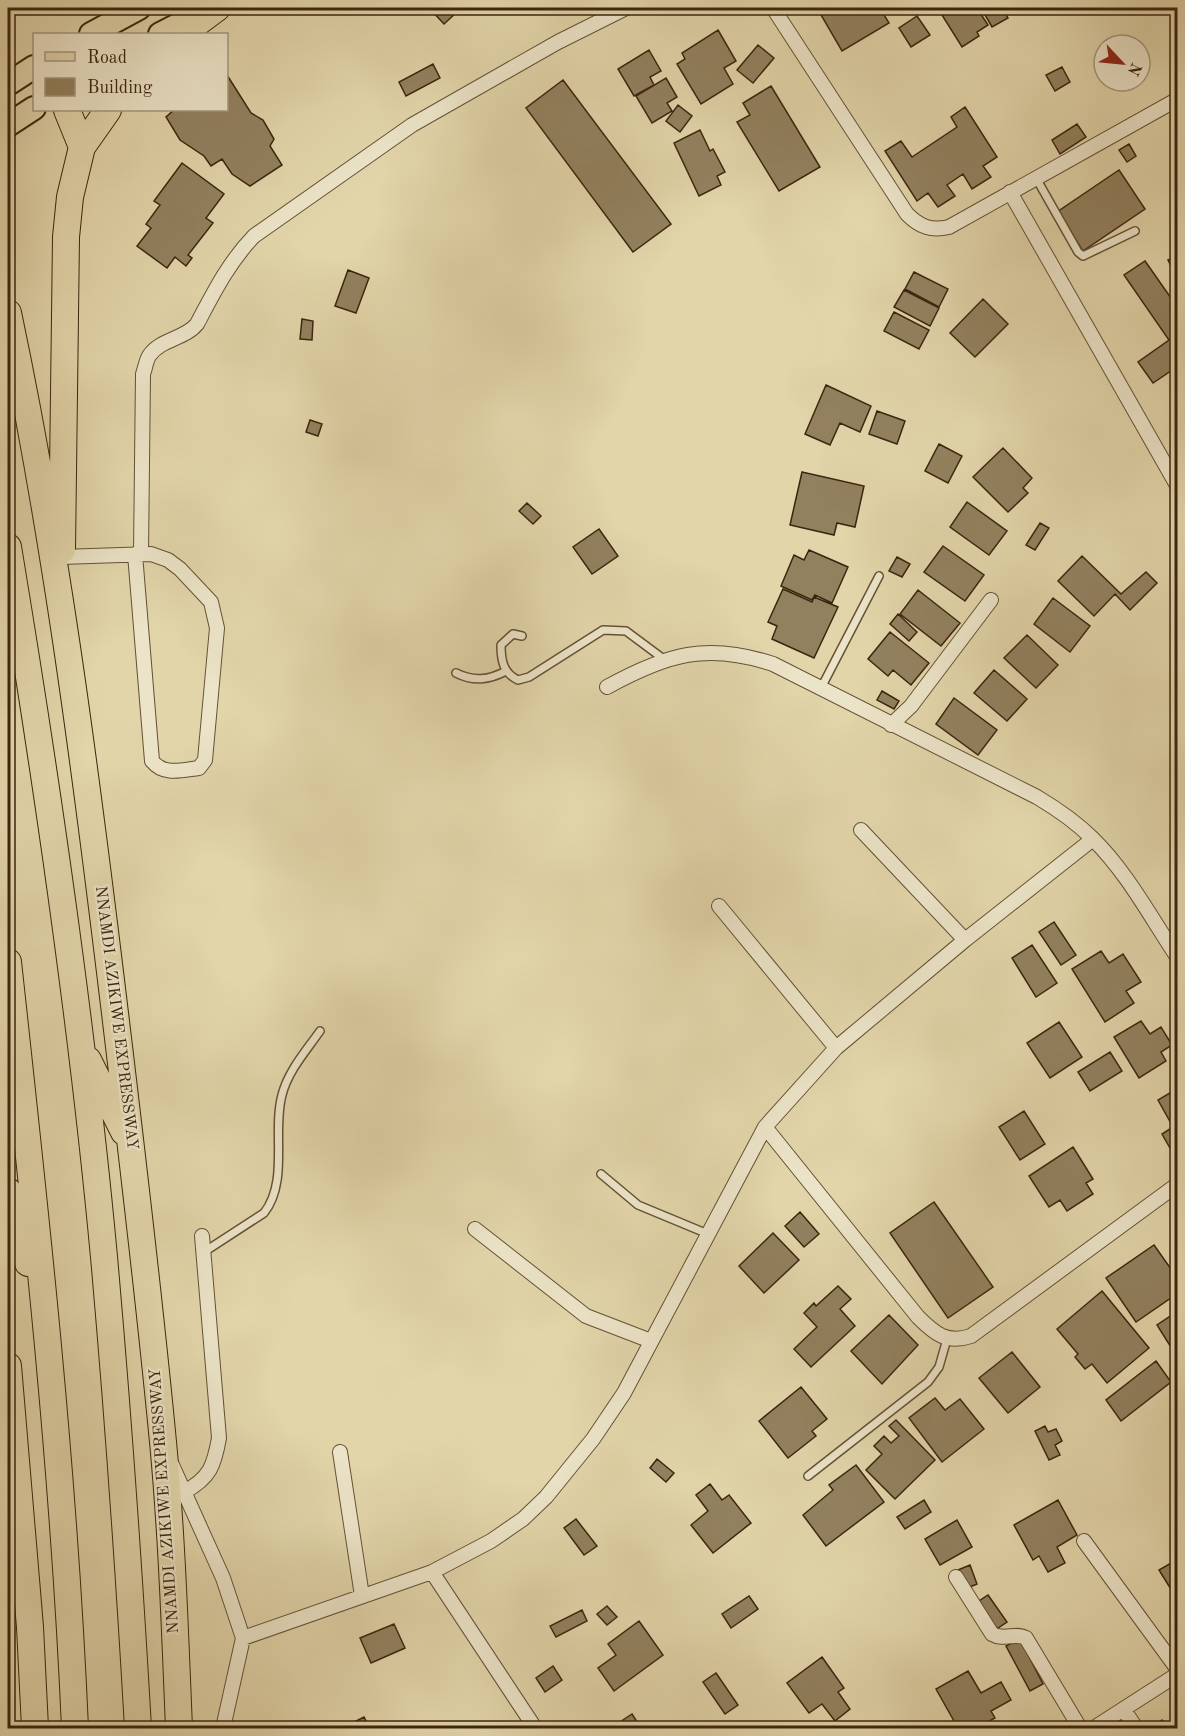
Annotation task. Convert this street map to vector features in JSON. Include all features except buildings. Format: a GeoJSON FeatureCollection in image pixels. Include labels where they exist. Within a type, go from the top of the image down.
{"type":"FeatureCollection","features":[{"type":"Feature","properties":{"kind":"highway"},"geometry":{"type":"LineString","coordinates":[[183,33],[217,8]]}},
{"type":"Feature","properties":{"kind":"highway"},"geometry":{"type":"LineString","coordinates":[[68,111],[82,147]]}},
{"type":"Feature","properties":{"kind":"highway"},"geometry":{"type":"LineString","coordinates":[[59,568],[64,527],[66,237],[70,197],[82,147],[107,111]]}},
{"type":"Feature","properties":{"kind":"highway","name":"NNAMDI AZIKIWE EXPRESSWAY"},"geometry":{"type":"LineString","coordinates":[[8,313],[59,568],[132,1149],[163,1445],[179,1728]]}},
{"type":"Feature","properties":{"kind":"highway"},"geometry":{"type":"LineString","coordinates":[[8,547],[43,759],[105,1267],[126,1526],[138,1728]]}},
{"type":"Feature","properties":{"kind":"highway"},"geometry":{"type":"LineString","coordinates":[[8,962],[47,1311],[63,1513],[75,1728]]}},
{"type":"Feature","properties":{"kind":"highway"},"geometry":{"type":"LineString","coordinates":[[79,1043],[132,1149]]}},
{"type":"Feature","properties":{"kind":"highway"},"geometry":{"type":"LineString","coordinates":[[8,1191],[32,1281],[37,1296],[47,1311]]}},
{"type":"Feature","properties":{"kind":"highway"},"geometry":{"type":"LineString","coordinates":[[8,1366],[30,1627],[35,1728]]}},
{"type":"Feature","properties":{"kind":"main road"},"geometry":{"type":"LineString","coordinates":[[93,33],[139,8]]}},
{"type":"Feature","properties":{"kind":"main road"},"geometry":{"type":"LineString","coordinates":[[162,33],[213,8]]}},
{"type":"Feature","properties":{"kind":"main road"},"geometry":{"type":"LineString","coordinates":[[11,82],[33,68]]}},
{"type":"Feature","properties":{"kind":"street"},"geometry":{"type":"LineString","coordinates":[[59,568],[138,554],[150,554],[168,560],[180,569],[211,602],[216,615],[205,760],[199,768],[169,771],[158,768],[152,761],[138,554],[143,374],[149,356],[162,345],[191,331],[229,265],[254,236],[412,125],[558,42],[626,8]]}},
{"type":"Feature","properties":{"kind":"street"},"geometry":{"type":"LineString","coordinates":[[773,8],[906,214],[915,222],[937,230],[949,227],[1178,99]]}},
{"type":"Feature","properties":{"kind":"street"},"geometry":{"type":"LineString","coordinates":[[1010,192],[1178,487]]}},
{"type":"Feature","properties":{"kind":"street"},"geometry":{"type":"LineString","coordinates":[[891,725],[911,706],[991,600]]}},
{"type":"Feature","properties":{"kind":"street"},"geometry":{"type":"LineString","coordinates":[[607,687],[667,661],[706,652],[739,653],[773,664],[1037,797],[1067,816],[1093,839],[1113,862],[1178,958]]}},
{"type":"Feature","properties":{"kind":"street"},"geometry":{"type":"LineString","coordinates":[[861,830],[965,940]]}},
{"type":"Feature","properties":{"kind":"street"},"geometry":{"type":"LineString","coordinates":[[243,1638],[432,1572],[491,1541],[523,1519],[568,1473],[609,1416],[765,1127],[836,1048],[965,940],[1093,839]]}},
{"type":"Feature","properties":{"kind":"street"},"geometry":{"type":"LineString","coordinates":[[719,906],[836,1048]]}},
{"type":"Feature","properties":{"kind":"street"},"geometry":{"type":"LineString","coordinates":[[765,1127],[918,1317],[934,1333],[947,1339],[958,1340],[971,1336],[1178,1185]]}},
{"type":"Feature","properties":{"kind":"street"},"geometry":{"type":"LineString","coordinates":[[475,1228],[586,1316],[651,1341]]}},
{"type":"Feature","properties":{"kind":"street"},"geometry":{"type":"LineString","coordinates":[[184,1492],[202,1482],[211,1469],[219,1438],[202,1236]]}},
{"type":"Feature","properties":{"kind":"street"},"geometry":{"type":"LineString","coordinates":[[163,1445],[223,1578],[243,1638],[223,1728]]}},
{"type":"Feature","properties":{"kind":"street"},"geometry":{"type":"LineString","coordinates":[[339,1452],[362,1596]]}},
{"type":"Feature","properties":{"kind":"street"},"geometry":{"type":"LineString","coordinates":[[1084,1541],[1178,1672],[1094,1728]]}},
{"type":"Feature","properties":{"kind":"street"},"geometry":{"type":"LineString","coordinates":[[432,1572],[535,1728]]}},
{"type":"Feature","properties":{"kind":"street"},"geometry":{"type":"LineString","coordinates":[[956,1577],[992,1634],[1001,1638],[1017,1635],[1026,1638],[1080,1728]]}},
{"type":"Feature","properties":{"kind":"street"},"geometry":{"type":"LineString","coordinates":[[1124,1710],[1136,1728]]}},
{"type":"Feature","properties":{"kind":"lane"},"geometry":{"type":"LineString","coordinates":[[1036,178],[1078,252],[1083,256],[1135,231]]}},
{"type":"Feature","properties":{"kind":"lane"},"geometry":{"type":"LineString","coordinates":[[821,688],[879,576]]}},
{"type":"Feature","properties":{"kind":"lane"},"geometry":{"type":"LineString","coordinates":[[522,636],[513,633],[501,645],[501,659],[506,671],[518,680],[529,677],[603,630],[617,629],[637,638],[667,661]]}},
{"type":"Feature","properties":{"kind":"lane"},"geometry":{"type":"LineString","coordinates":[[456,673],[469,679],[480,680],[494,678],[506,671]]}},
{"type":"Feature","properties":{"kind":"lane"},"geometry":{"type":"LineString","coordinates":[[204,1252],[264,1213],[271,1204],[276,1188],[282,1095],[287,1079],[320,1030]]}},
{"type":"Feature","properties":{"kind":"lane"},"geometry":{"type":"LineString","coordinates":[[601,1174],[638,1205],[708,1234]]}},
{"type":"Feature","properties":{"kind":"lane"},"geometry":{"type":"LineString","coordinates":[[808,1476],[928,1382],[939,1367],[947,1339]]}}]}
